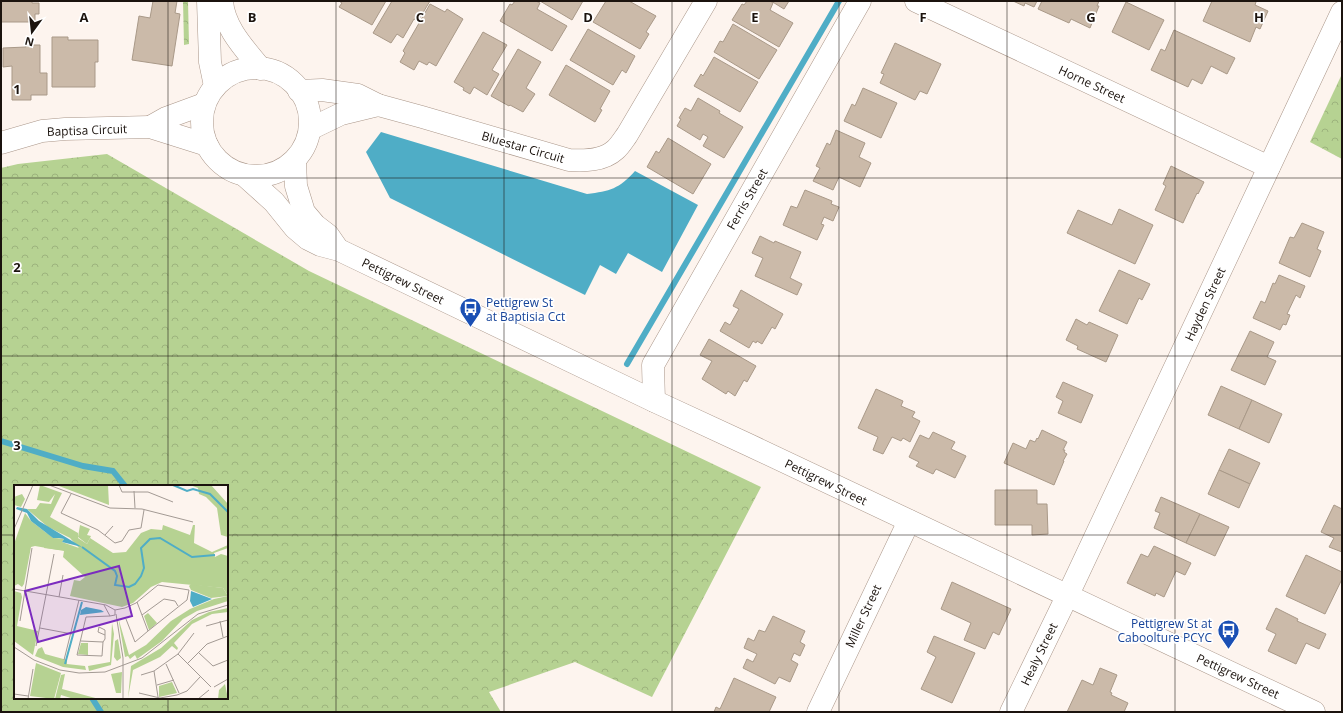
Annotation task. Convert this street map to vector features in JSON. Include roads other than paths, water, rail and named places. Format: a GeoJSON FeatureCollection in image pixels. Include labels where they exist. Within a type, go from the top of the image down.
{"type":"FeatureCollection","features":[{"type":"Feature","properties":{"kind":"street"},"geometry":{"type":"LineString","coordinates":[[208,1],[210,62],[216,86]]}},
{"type":"Feature","properties":{"kind":"street"},"geometry":{"type":"LineString","coordinates":[[222,1],[234,35],[262,69]]}},
{"type":"Feature","properties":{"kind":"street","name":"Bluestar Circuit"},"geometry":{"type":"LineString","coordinates":[[299,90],[322,90],[358,96],[378,105],[569,160],[586,160],[601,157],[615,150],[627,135],[706,1]]}},
{"type":"Feature","properties":{"kind":"street","name":"Ferris Street"},"geometry":{"type":"LineString","coordinates":[[654,401],[653,365],[860,1]]}},
{"type":"Feature","properties":{"kind":"street","name":"Horne Street"},"geometry":{"type":"LineString","coordinates":[[916,1],[1269,167]]}},
{"type":"Feature","properties":{"kind":"street","name":"Hayden Street"},"geometry":{"type":"LineString","coordinates":[[1068,596],[1342,12]]}},
{"type":"Feature","properties":{"kind":"street"},"geometry":{"type":"LineString","coordinates":[[244,69],[262,69],[276,72],[289,80],[299,90],[306,102],[310,116],[310,129],[305,146],[295,160],[280,171],[262,176],[244,175],[228,169],[216,159],[206,145],[202,132],[201,118],[204,104],[216,86],[229,75],[244,69]]}},
{"type":"Feature","properties":{"kind":"street","name":"Baptisa Circuit"},"geometry":{"type":"LineString","coordinates":[[150,127],[166,118],[204,104]]}},
{"type":"Feature","properties":{"kind":"street","name":"Bluestar Circuit"},"geometry":{"type":"LineString","coordinates":[[310,129],[341,114],[378,105]]}},
{"type":"Feature","properties":{"kind":"street","name":"Baptisa Circuit"},"geometry":{"type":"LineString","coordinates":[[1,143],[50,130],[150,127],[206,145]]}},
{"type":"Feature","properties":{"kind":"street","name":"Pettigrew Street"},"geometry":{"type":"LineString","coordinates":[[295,160],[296,186],[304,212],[315,225],[328,235],[338,250]]}},
{"type":"Feature","properties":{"kind":"street","name":"Pettigrew Street"},"geometry":{"type":"LineString","coordinates":[[244,175],[274,202],[295,228],[308,240],[338,250],[654,401],[1314,712]]}},
{"type":"Feature","properties":{"kind":"street","name":"Miller Street"},"geometry":{"type":"LineString","coordinates":[[818,712],[909,521]]}},
{"type":"Feature","properties":{"kind":"street","name":"Healy Street"},"geometry":{"type":"LineString","coordinates":[[1011,712],[1068,596]]}},
{"type":"Feature","properties":{"kind":"water"},"geometry":{"type":"Polygon","coordinates":[[[381,132],[587,194],[602,192],[614,188],[624,182],[635,171],[698,205],[662,272],[628,253],[616,274],[600,265],[585,295],[390,198],[366,152],[381,132]]]}},
{"type":"Feature","properties":{"kind":"waterway"},"geometry":{"type":"LineString","coordinates":[[627,364],[839,1]]}},
{"type":"Feature","properties":{"kind":"waterway"},"geometry":{"type":"LineString","coordinates":[[1,441],[83,466],[113,471],[124,485]]}},
{"type":"Feature","properties":{"kind":"waterway"},"geometry":{"type":"LineString","coordinates":[[93,699],[101,712]]}},
{"type":"Feature","properties":{"kind":"place","name":"Pettigrew St at Baptisia Cct"},"geometry":{"type":"Point","coordinates":[470,328]}},
{"type":"Feature","properties":{"kind":"place","name":"Pettigrew St at Caboolture PCYC"},"geometry":{"type":"Point","coordinates":[1228,650]}}]}
